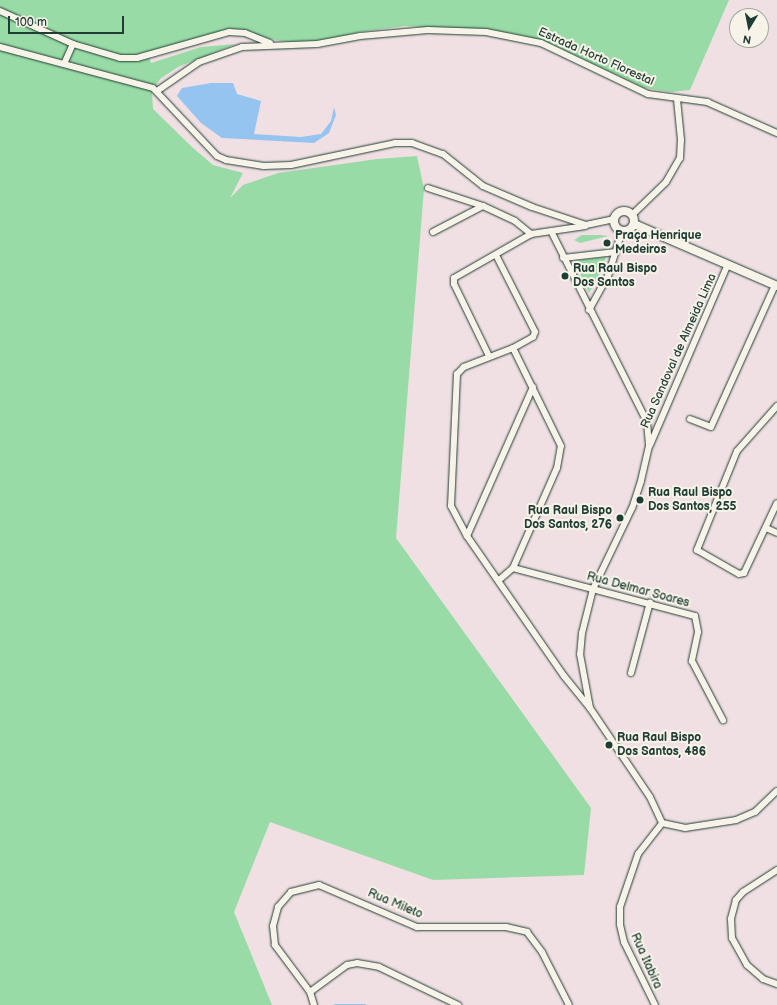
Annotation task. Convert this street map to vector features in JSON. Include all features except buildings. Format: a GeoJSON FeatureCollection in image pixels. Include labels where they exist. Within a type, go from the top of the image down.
{"type":"FeatureCollection","features":[{"type":"Feature","properties":{"kind":"street"},"geometry":{"type":"LineString","coordinates":[[0,11],[73,44],[101,54],[126,58],[137,58],[229,32],[245,34],[274,44]]}},
{"type":"Feature","properties":{"kind":"street","name":"Estrada Horto Florestal"},"geometry":{"type":"LineString","coordinates":[[274,44],[317,44],[360,36],[428,30],[510,35],[542,42],[648,94],[707,102],[777,133]]}},
{"type":"Feature","properties":{"kind":"street"},"geometry":{"type":"LineString","coordinates":[[64,64],[73,44]]}},
{"type":"Feature","properties":{"kind":"street"},"geometry":{"type":"LineString","coordinates":[[158,91],[183,71],[221,52],[274,44]]}},
{"type":"Feature","properties":{"kind":"street"},"geometry":{"type":"LineString","coordinates":[[0,47],[158,91],[217,156],[226,160],[264,166],[291,165],[395,143],[412,143],[443,154],[491,190],[586,225]]}},
{"type":"Feature","properties":{"kind":"street"},"geometry":{"type":"LineString","coordinates":[[632,215],[666,182],[680,158],[681,140],[677,99]]}},
{"type":"Feature","properties":{"kind":"street"},"geometry":{"type":"LineString","coordinates":[[428,188],[483,206],[515,221],[531,234]]}},
{"type":"Feature","properties":{"kind":"street"},"geometry":{"type":"LineString","coordinates":[[433,232],[483,206]]}},
{"type":"Feature","properties":{"kind":"street"},"geometry":{"type":"LineString","coordinates":[[489,356],[454,284],[457,275],[531,234],[552,233],[614,219],[623,211],[632,215]]}},
{"type":"Feature","properties":{"kind":"street"},"geometry":{"type":"LineString","coordinates":[[614,219],[616,227],[622,231],[631,229],[634,224],[632,215]]}},
{"type":"Feature","properties":{"kind":"street"},"geometry":{"type":"LineString","coordinates":[[634,224],[776,286],[711,427],[690,419]]}},
{"type":"Feature","properties":{"kind":"street"},"geometry":{"type":"LineString","coordinates":[[589,310],[608,276],[622,231]]}},
{"type":"Feature","properties":{"kind":"street"},"geometry":{"type":"LineString","coordinates":[[552,233],[589,310],[647,422],[649,446],[632,508],[593,589],[582,633],[580,654],[590,708]]}},
{"type":"Feature","properties":{"kind":"street"},"geometry":{"type":"LineString","coordinates":[[564,258],[616,252]]}},
{"type":"Feature","properties":{"kind":"street"},"geometry":{"type":"LineString","coordinates":[[496,254],[535,332],[533,337],[513,348],[489,356],[460,370],[455,391],[450,506],[467,536],[499,580],[564,676],[590,708],[650,797],[662,823],[685,828],[736,820],[755,812],[777,790]]}},
{"type":"Feature","properties":{"kind":"street","name":"Rua Sandoval de Almeida Lima"},"geometry":{"type":"LineString","coordinates":[[649,446],[728,264]]}},
{"type":"Feature","properties":{"kind":"street"},"geometry":{"type":"LineString","coordinates":[[499,580],[513,568],[557,468],[562,446],[513,348]]}},
{"type":"Feature","properties":{"kind":"street"},"geometry":{"type":"LineString","coordinates":[[467,536],[533,388]]}},
{"type":"Feature","properties":{"kind":"street"},"geometry":{"type":"LineString","coordinates":[[777,406],[766,421],[736,451],[698,542],[699,551],[739,574],[747,571],[777,503]]}},
{"type":"Feature","properties":{"kind":"street"},"geometry":{"type":"LineString","coordinates":[[766,528],[777,533]]}},
{"type":"Feature","properties":{"kind":"street","name":"Rua Delmar Soares"},"geometry":{"type":"LineString","coordinates":[[513,568],[650,602],[695,616],[698,632],[692,661],[723,720]]}},
{"type":"Feature","properties":{"kind":"street"},"geometry":{"type":"LineString","coordinates":[[631,673],[650,602]]}},
{"type":"Feature","properties":{"kind":"street","name":"Rua Itabira"},"geometry":{"type":"LineString","coordinates":[[654,1005],[624,942],[620,924],[620,907],[638,854],[662,823]]}},
{"type":"Feature","properties":{"kind":"street"},"geometry":{"type":"LineString","coordinates":[[777,870],[744,892],[736,900],[731,919],[732,938],[747,965],[763,979],[777,984]]}},
{"type":"Feature","properties":{"kind":"street","name":"Rua Mileto"},"geometry":{"type":"LineString","coordinates":[[310,992],[278,950],[273,926],[278,907],[291,892],[319,886],[417,927],[506,927],[527,932],[542,952],[569,1005]]}},
{"type":"Feature","properties":{"kind":"street"},"geometry":{"type":"LineString","coordinates":[[314,1005],[310,992],[347,965],[365,963],[395,973],[458,1005]]}},
{"type":"Feature","properties":{"kind":"green space"},"geometry":{"type":"Polygon","coordinates":[[[0,0],[729,0],[690,90],[671,92],[644,88],[551,44],[510,33],[405,26],[360,32],[322,41],[291,42],[238,35],[213,36],[148,53],[151,63],[201,47],[236,44],[178,67],[160,79],[152,92],[153,109],[193,148],[213,165],[243,173],[230,198],[243,185],[278,173],[377,159],[417,156],[424,189],[396,538],[591,808],[584,875],[433,880],[270,822],[234,912],[272,1005],[0,1005],[0,0]]]}},
{"type":"Feature","properties":{"kind":"green space"},"geometry":{"type":"Polygon","coordinates":[[[582,235],[608,236],[580,243],[574,240],[582,235]]]}},
{"type":"Feature","properties":{"kind":"green space"},"geometry":{"type":"Polygon","coordinates":[[[606,257],[598,278],[589,293],[574,261],[606,257]]]}},
{"type":"Feature","properties":{"kind":"water"},"geometry":{"type":"Polygon","coordinates":[[[211,83],[233,83],[237,94],[261,101],[254,134],[301,137],[321,134],[331,121],[334,107],[336,115],[329,133],[314,143],[222,138],[201,123],[177,96],[182,88],[211,83]]]}},
{"type":"Feature","properties":{"kind":"waterway"},"geometry":{"type":"LineString","coordinates":[[335,1005],[365,1005]]}},
{"type":"Feature","properties":{"kind":"place","name":"Praça Henrique Medeiros"},"geometry":{"type":"Point","coordinates":[607,243]}},
{"type":"Feature","properties":{"kind":"place","name":"Rua Raul Bispo Dos Santos"},"geometry":{"type":"Point","coordinates":[565,276]}},
{"type":"Feature","properties":{"kind":"place","name":"Rua Raul Bispo Dos Santos, 255"},"geometry":{"type":"Point","coordinates":[640,500]}},
{"type":"Feature","properties":{"kind":"place","name":"Rua Raul Bispo Dos Santos, 276"},"geometry":{"type":"Point","coordinates":[620,518]}},
{"type":"Feature","properties":{"kind":"place","name":"Rua Raul Bispo Dos Santos, 486"},"geometry":{"type":"Point","coordinates":[609,745]}}]}
